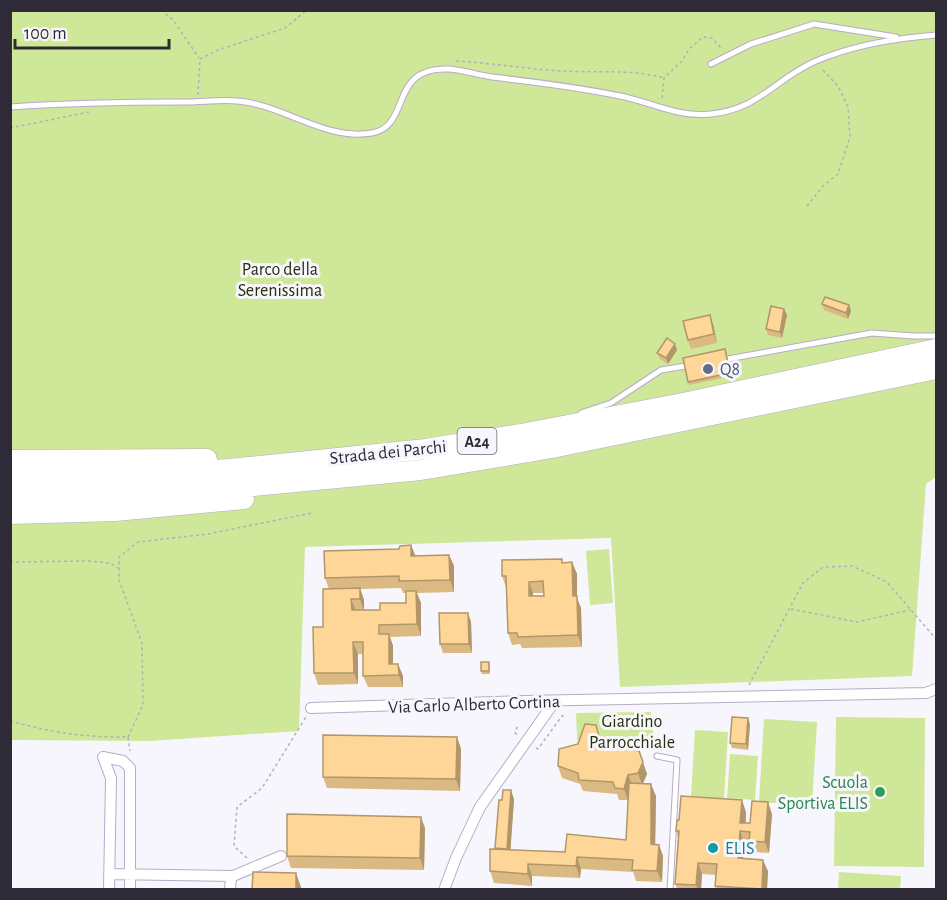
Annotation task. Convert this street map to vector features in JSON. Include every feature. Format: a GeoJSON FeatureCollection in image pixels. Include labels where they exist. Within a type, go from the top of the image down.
{"type":"FeatureCollection","features":[{"type":"Feature","properties":{"kind":"highway","name":"Strada dei Parchi"},"geometry":{"type":"LineString","coordinates":[[10,478],[113,477],[229,469],[426,449],[521,434],[683,403],[936,349]]}},
{"type":"Feature","properties":{"kind":"highway","name":"Strada dei Parchi"},"geometry":{"type":"LineString","coordinates":[[10,496],[253,486],[421,470],[564,446],[936,369]]}},
{"type":"Feature","properties":{"kind":"highway"},"geometry":{"type":"LineString","coordinates":[[10,460],[335,458]]}},
{"type":"Feature","properties":{"kind":"highway"},"geometry":{"type":"LineString","coordinates":[[10,514],[115,511],[254,498],[341,488],[421,470]]}},
{"type":"Feature","properties":{"kind":"street","name":"Via Carlo Alberto Cortina"},"geometry":{"type":"LineString","coordinates":[[310,708],[933,693]]}},
{"type":"Feature","properties":{"kind":"street"},"geometry":{"type":"LineString","coordinates":[[444,890],[480,807],[555,701]]}},
{"type":"Feature","properties":{"kind":"street"},"geometry":{"type":"LineString","coordinates":[[109,890],[111,778],[103,757],[119,760],[127,764],[130,770],[130,890]]}},
{"type":"Feature","properties":{"kind":"street"},"geometry":{"type":"LineString","coordinates":[[109,874],[231,876],[281,856]]}},
{"type":"Feature","properties":{"kind":"street"},"geometry":{"type":"LineString","coordinates":[[230,890],[231,876]]}},
{"type":"Feature","properties":{"kind":"lane"},"geometry":{"type":"LineString","coordinates":[[711,64],[751,44],[814,24],[900,38]]}},
{"type":"Feature","properties":{"kind":"lane"},"geometry":{"type":"LineString","coordinates":[[10,107],[118,102],[238,101],[336,131],[358,134],[375,132],[388,126],[411,81],[433,69],[579,88],[622,96],[660,108],[695,115],[727,112],[745,106],[763,97],[796,72],[816,61],[900,38],[936,35]]}},
{"type":"Feature","properties":{"kind":"lane"},"geometry":{"type":"LineString","coordinates":[[720,360],[872,333],[936,336]]}},
{"type":"Feature","properties":{"kind":"lane"},"geometry":{"type":"LineString","coordinates":[[577,415],[611,403],[661,370],[697,364]]}},
{"type":"Feature","properties":{"kind":"lane"},"geometry":{"type":"LineString","coordinates":[[521,434],[566,418]]}},
{"type":"Feature","properties":{"kind":"lane"},"geometry":{"type":"LineString","coordinates":[[657,756],[677,760],[670,890]]}},
{"type":"Feature","properties":{"kind":"path"},"geometry":{"type":"LineString","coordinates":[[161,10],[173,20],[200,59],[199,102]]}},
{"type":"Feature","properties":{"kind":"path"},"geometry":{"type":"LineString","coordinates":[[200,59],[218,50],[285,28],[307,10]]}},
{"type":"Feature","properties":{"kind":"path"},"geometry":{"type":"LineString","coordinates":[[660,108],[664,78],[682,61],[689,49],[703,37],[712,38],[728,56]]}},
{"type":"Feature","properties":{"kind":"path"},"geometry":{"type":"LineString","coordinates":[[454,61],[496,63],[545,70],[646,73],[664,78]]}},
{"type":"Feature","properties":{"kind":"path"},"geometry":{"type":"LineString","coordinates":[[807,206],[823,186],[838,174],[850,137],[848,107],[838,86],[816,61]]}},
{"type":"Feature","properties":{"kind":"path"},"geometry":{"type":"LineString","coordinates":[[10,128],[77,116],[118,102]]}},
{"type":"Feature","properties":{"kind":"path"},"geometry":{"type":"LineString","coordinates":[[127,764],[130,747],[128,737],[143,705],[142,643],[119,580],[119,557],[138,542],[208,534],[312,513]]}},
{"type":"Feature","properties":{"kind":"path"},"geometry":{"type":"LineString","coordinates":[[10,562],[88,561],[110,563],[118,569]]}},
{"type":"Feature","properties":{"kind":"path"},"geometry":{"type":"LineString","coordinates":[[750,697],[749,684],[803,583],[823,567],[852,566],[887,582],[936,639]]}},
{"type":"Feature","properties":{"kind":"path"},"geometry":{"type":"LineString","coordinates":[[789,608],[857,622],[911,610]]}},
{"type":"Feature","properties":{"kind":"path"},"geometry":{"type":"LineString","coordinates":[[256,867],[234,846],[237,807],[262,788],[299,731],[310,708]]}},
{"type":"Feature","properties":{"kind":"path"},"geometry":{"type":"LineString","coordinates":[[536,748],[562,716],[566,715]]}},
{"type":"Feature","properties":{"kind":"path"},"geometry":{"type":"LineString","coordinates":[[10,721],[50,732],[128,737]]}},
{"type":"Feature","properties":{"kind":"path"},"geometry":{"type":"LineString","coordinates":[[517,734],[515,733],[518,725]]}},
{"type":"Feature","properties":{"kind":"green space","name":"Parco della Serenissima"},"geometry":{"type":"Polygon","coordinates":[[[11,11],[936,11],[936,477],[926,484],[912,676],[620,687],[611,538],[305,547],[299,731],[149,741],[11,740],[11,11]]]}},
{"type":"Feature","properties":{"kind":"green space"},"geometry":{"type":"Polygon","coordinates":[[[609,549],[613,603],[590,605],[586,551],[609,549]]]}},
{"type":"Feature","properties":{"kind":"green space","name":"Giardino Parrocchiale"},"geometry":{"type":"Polygon","coordinates":[[[651,712],[655,749],[578,757],[576,713],[651,712]]]}},
{"type":"Feature","properties":{"kind":"green space","name":"Scuola Sportiva ELIS"},"geometry":{"type":"Polygon","coordinates":[[[836,717],[925,718],[924,867],[834,866],[836,717]]]}},
{"type":"Feature","properties":{"kind":"green space","name":"Scuola Sportiva ELIS"},"geometry":{"type":"Polygon","coordinates":[[[764,719],[817,722],[812,805],[759,802],[764,719]]]}},
{"type":"Feature","properties":{"kind":"green space","name":"Scuola Sportiva ELIS"},"geometry":{"type":"Polygon","coordinates":[[[695,730],[728,732],[724,799],[691,796],[695,730]]]}},
{"type":"Feature","properties":{"kind":"green space"},"geometry":{"type":"Polygon","coordinates":[[[730,754],[758,756],[755,800],[727,798],[730,754]]]}},
{"type":"Feature","properties":{"kind":"green space"},"geometry":{"type":"Polygon","coordinates":[[[839,872],[901,876],[900,889],[838,889],[839,872]]]}},
{"type":"Feature","properties":{"kind":"building"},"geometry":{"type":"Polygon","coordinates":[[[825,297],[849,305],[846,313],[822,304],[825,297]]]}},
{"type":"Feature","properties":{"kind":"building"},"geometry":{"type":"Polygon","coordinates":[[[771,306],[784,309],[780,332],[766,329],[771,306]]]}},
{"type":"Feature","properties":{"kind":"building"},"geometry":{"type":"Polygon","coordinates":[[[710,315],[714,334],[688,340],[683,321],[710,315]]]}},
{"type":"Feature","properties":{"kind":"building"},"geometry":{"type":"Polygon","coordinates":[[[667,338],[675,344],[666,358],[657,353],[667,338]]]}},
{"type":"Feature","properties":{"kind":"building","name":"Q8"},"geometry":{"type":"Polygon","coordinates":[[[725,349],[730,373],[688,382],[683,358],[725,349]]]}},
{"type":"Feature","properties":{"kind":"building"},"geometry":{"type":"Polygon","coordinates":[[[411,545],[411,556],[449,555],[450,580],[399,581],[399,576],[325,578],[324,551],[399,549],[400,546],[411,545]]]}},
{"type":"Feature","properties":{"kind":"building"},"geometry":{"type":"Polygon","coordinates":[[[562,559],[562,563],[572,562],[573,596],[577,596],[578,635],[518,637],[517,633],[508,633],[506,576],[502,576],[502,560],[562,559]],[[543,581],[529,582],[529,596],[544,596],[543,581]]]}},
{"type":"Feature","properties":{"kind":"building"},"geometry":{"type":"Polygon","coordinates":[[[360,588],[360,599],[351,599],[352,610],[380,610],[380,603],[406,603],[406,591],[416,591],[417,624],[379,625],[379,634],[389,634],[389,664],[398,664],[399,675],[363,676],[363,642],[353,642],[354,673],[314,673],[313,627],[323,627],[323,589],[360,588]]]}},
{"type":"Feature","properties":{"kind":"building"},"geometry":{"type":"Polygon","coordinates":[[[439,613],[468,613],[469,644],[440,644],[439,613]]]}},
{"type":"Feature","properties":{"kind":"building"},"geometry":{"type":"Polygon","coordinates":[[[481,662],[489,662],[489,671],[481,671],[481,662]]]}},
{"type":"Feature","properties":{"kind":"building"},"geometry":{"type":"Polygon","coordinates":[[[732,717],[748,718],[746,744],[730,743],[732,717]]]}},
{"type":"Feature","properties":{"kind":"building"},"geometry":{"type":"Polygon","coordinates":[[[585,724],[596,725],[599,737],[628,739],[631,749],[639,751],[643,762],[638,773],[628,775],[624,789],[615,788],[613,782],[579,780],[578,773],[558,766],[559,749],[578,744],[585,724]]]}},
{"type":"Feature","properties":{"kind":"building"},"geometry":{"type":"Polygon","coordinates":[[[323,735],[457,737],[456,779],[323,777],[323,735]]]}},
{"type":"Feature","properties":{"kind":"building"},"geometry":{"type":"Polygon","coordinates":[[[629,783],[651,784],[651,844],[659,845],[657,871],[632,870],[633,860],[577,857],[576,866],[528,864],[528,874],[490,871],[490,849],[565,852],[567,834],[626,840],[629,783]]]}},
{"type":"Feature","properties":{"kind":"building"},"geometry":{"type":"Polygon","coordinates":[[[503,790],[511,790],[507,849],[495,848],[499,800],[502,800],[503,790]]]}},
{"type":"Feature","properties":{"kind":"building","name":"ELIS"},"geometry":{"type":"Polygon","coordinates":[[[681,796],[742,800],[740,823],[750,823],[752,801],[768,802],[765,842],[749,841],[750,832],[740,831],[738,858],[763,860],[762,889],[715,886],[717,864],[698,863],[696,885],[675,884],[679,831],[676,831],[681,796]]]}},
{"type":"Feature","properties":{"kind":"building"},"geometry":{"type":"Polygon","coordinates":[[[287,814],[421,817],[420,858],[287,856],[287,814]]]}},
{"type":"Feature","properties":{"kind":"building"},"geometry":{"type":"Polygon","coordinates":[[[253,872],[296,873],[296,890],[252,890],[253,872]]]}},
{"type":"Feature","properties":{"kind":"place","name":"Q8"},"geometry":{"type":"Point","coordinates":[708,369]}},
{"type":"Feature","properties":{"kind":"place","name":"Scuola Sportiva ELIS"},"geometry":{"type":"Point","coordinates":[880,792]}},
{"type":"Feature","properties":{"kind":"place","name":"ELIS"},"geometry":{"type":"Point","coordinates":[713,848]}}]}
